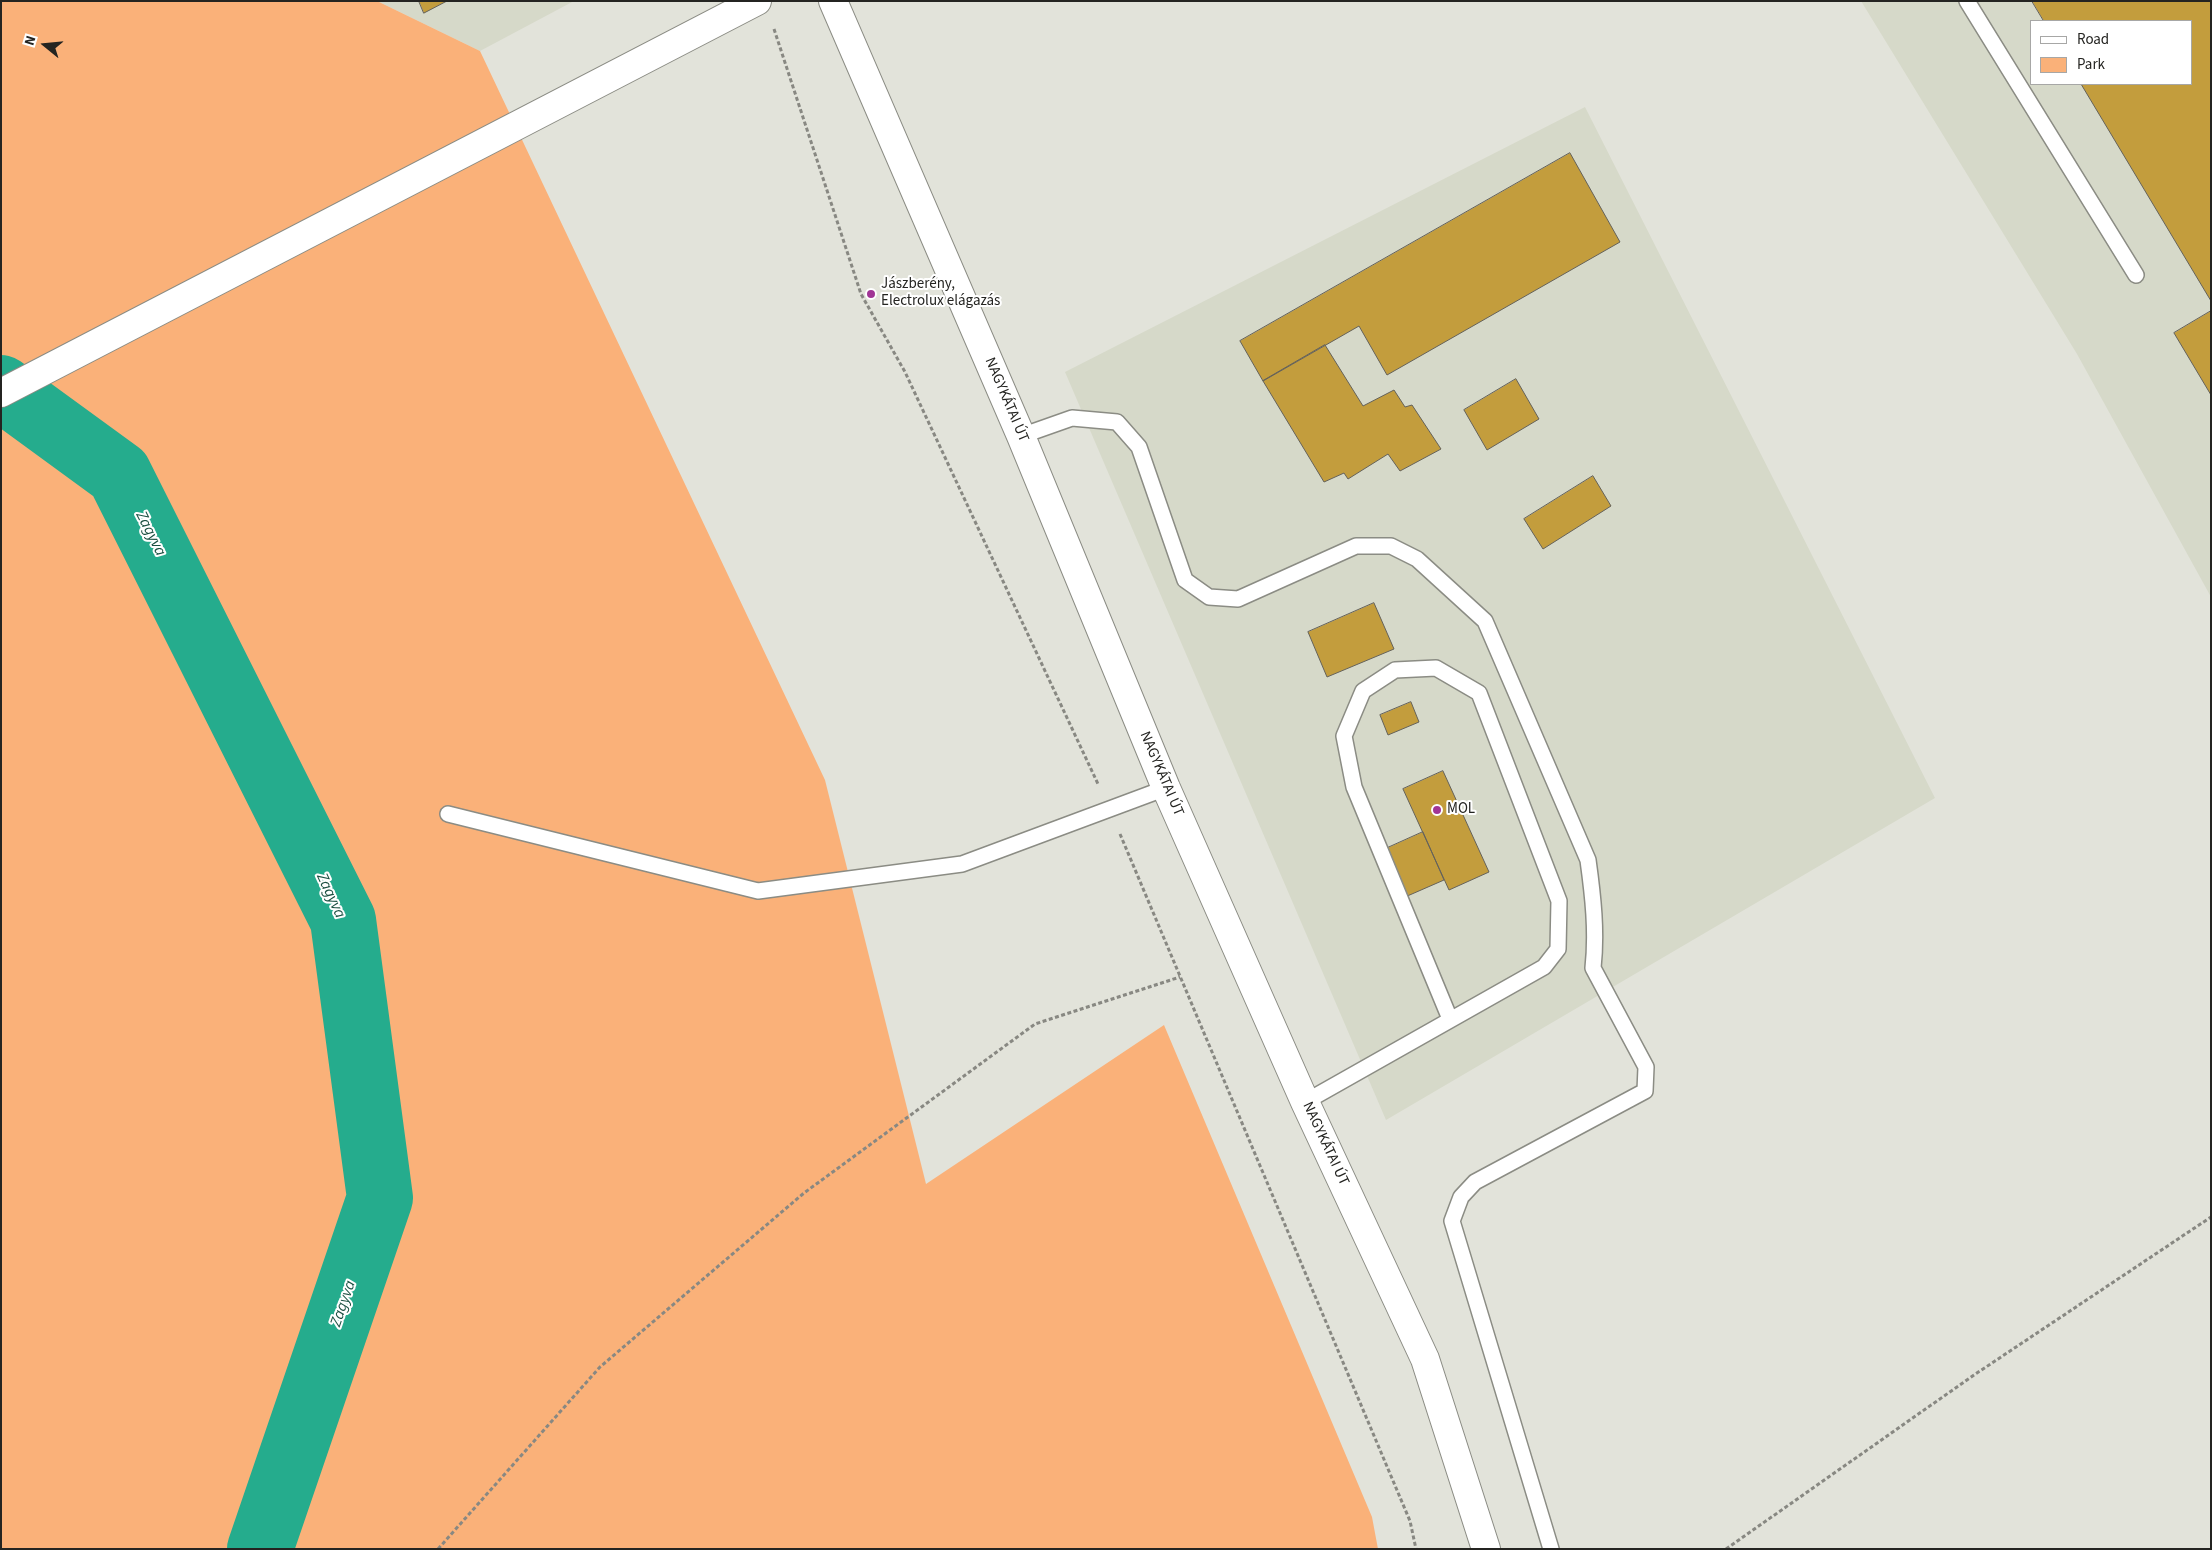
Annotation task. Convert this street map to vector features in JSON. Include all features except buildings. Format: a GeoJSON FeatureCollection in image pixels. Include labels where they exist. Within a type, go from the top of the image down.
{"type":"FeatureCollection","features":[{"type":"Feature","properties":{"kind":"street","name":"NAGYKÁTAI ÚT"},"geometry":{"type":"LineString","coordinates":[[832,1],[1022,436],[1166,788],[1305,1102],[1425,1359],[1486,1548]]}},
{"type":"Feature","properties":{"kind":"street"},"geometry":{"type":"LineString","coordinates":[[1,393],[764,11]]}},
{"type":"Feature","properties":{"kind":"lane"},"geometry":{"type":"LineString","coordinates":[[1967,1],[2136,275]]}},
{"type":"Feature","properties":{"kind":"lane"},"geometry":{"type":"LineString","coordinates":[[1022,436],[1072,418],[1117,422],[1139,447],[1185,580],[1209,596],[1238,599],[1356,546],[1391,546],[1417,559],[1485,621],[1588,860],[1594,898],[1595,950],[1593,968],[1646,1067],[1645,1091],[1475,1182],[1460,1197],[1452,1221],[1551,1549]]}},
{"type":"Feature","properties":{"kind":"lane"},"geometry":{"type":"LineString","coordinates":[[1305,1102],[1544,967],[1558,948],[1559,901],[1479,693],[1436,668],[1395,670],[1363,691],[1344,736],[1354,787],[1450,1019]]}},
{"type":"Feature","properties":{"kind":"lane"},"geometry":{"type":"LineString","coordinates":[[448,814],[758,891],[962,864],[1166,788]]}},
{"type":"Feature","properties":{"kind":"path"},"geometry":{"type":"LineString","coordinates":[[764,11],[860,294],[905,372],[1109,809],[1406,1512],[1416,1549]]}},
{"type":"Feature","properties":{"kind":"path"},"geometry":{"type":"LineString","coordinates":[[438,1549],[600,1367],[804,1193],[1035,1024],[1180,977]]}},
{"type":"Feature","properties":{"kind":"path"},"geometry":{"type":"LineString","coordinates":[[1726,1549],[1974,1375],[2211,1217]]}},
{"type":"Feature","properties":{"kind":"shaded area"},"geometry":{"type":"Polygon","coordinates":[[[377,1],[574,1],[480,51],[377,1]]]}},
{"type":"Feature","properties":{"kind":"shaded area"},"geometry":{"type":"Polygon","coordinates":[[[1861,1],[2211,1],[2211,597],[2077,354],[1861,1]]]}},
{"type":"Feature","properties":{"kind":"shaded area"},"geometry":{"type":"Polygon","coordinates":[[[1585,107],[1935,798],[1386,1120],[1065,372],[1585,107]]]}},
{"type":"Feature","properties":{"kind":"green space"},"geometry":{"type":"Polygon","coordinates":[[[1,1],[377,1],[480,51],[825,780],[926,1184],[1164,1025],[1372,1517],[1378,1549],[1,1549],[1,1]]]}},
{"type":"Feature","properties":{"kind":"waterway","name":"Zagyva"},"geometry":{"type":"LineString","coordinates":[[1,388],[119,474],[343,920],[380,1198],[260,1549]]}},
{"type":"Feature","properties":{"kind":"place","name":"Jászberény, Electrolux elágazás"},"geometry":{"type":"Point","coordinates":[871,294]}},
{"type":"Feature","properties":{"kind":"place","name":"MOL"},"geometry":{"type":"Point","coordinates":[1437,810]}}]}
